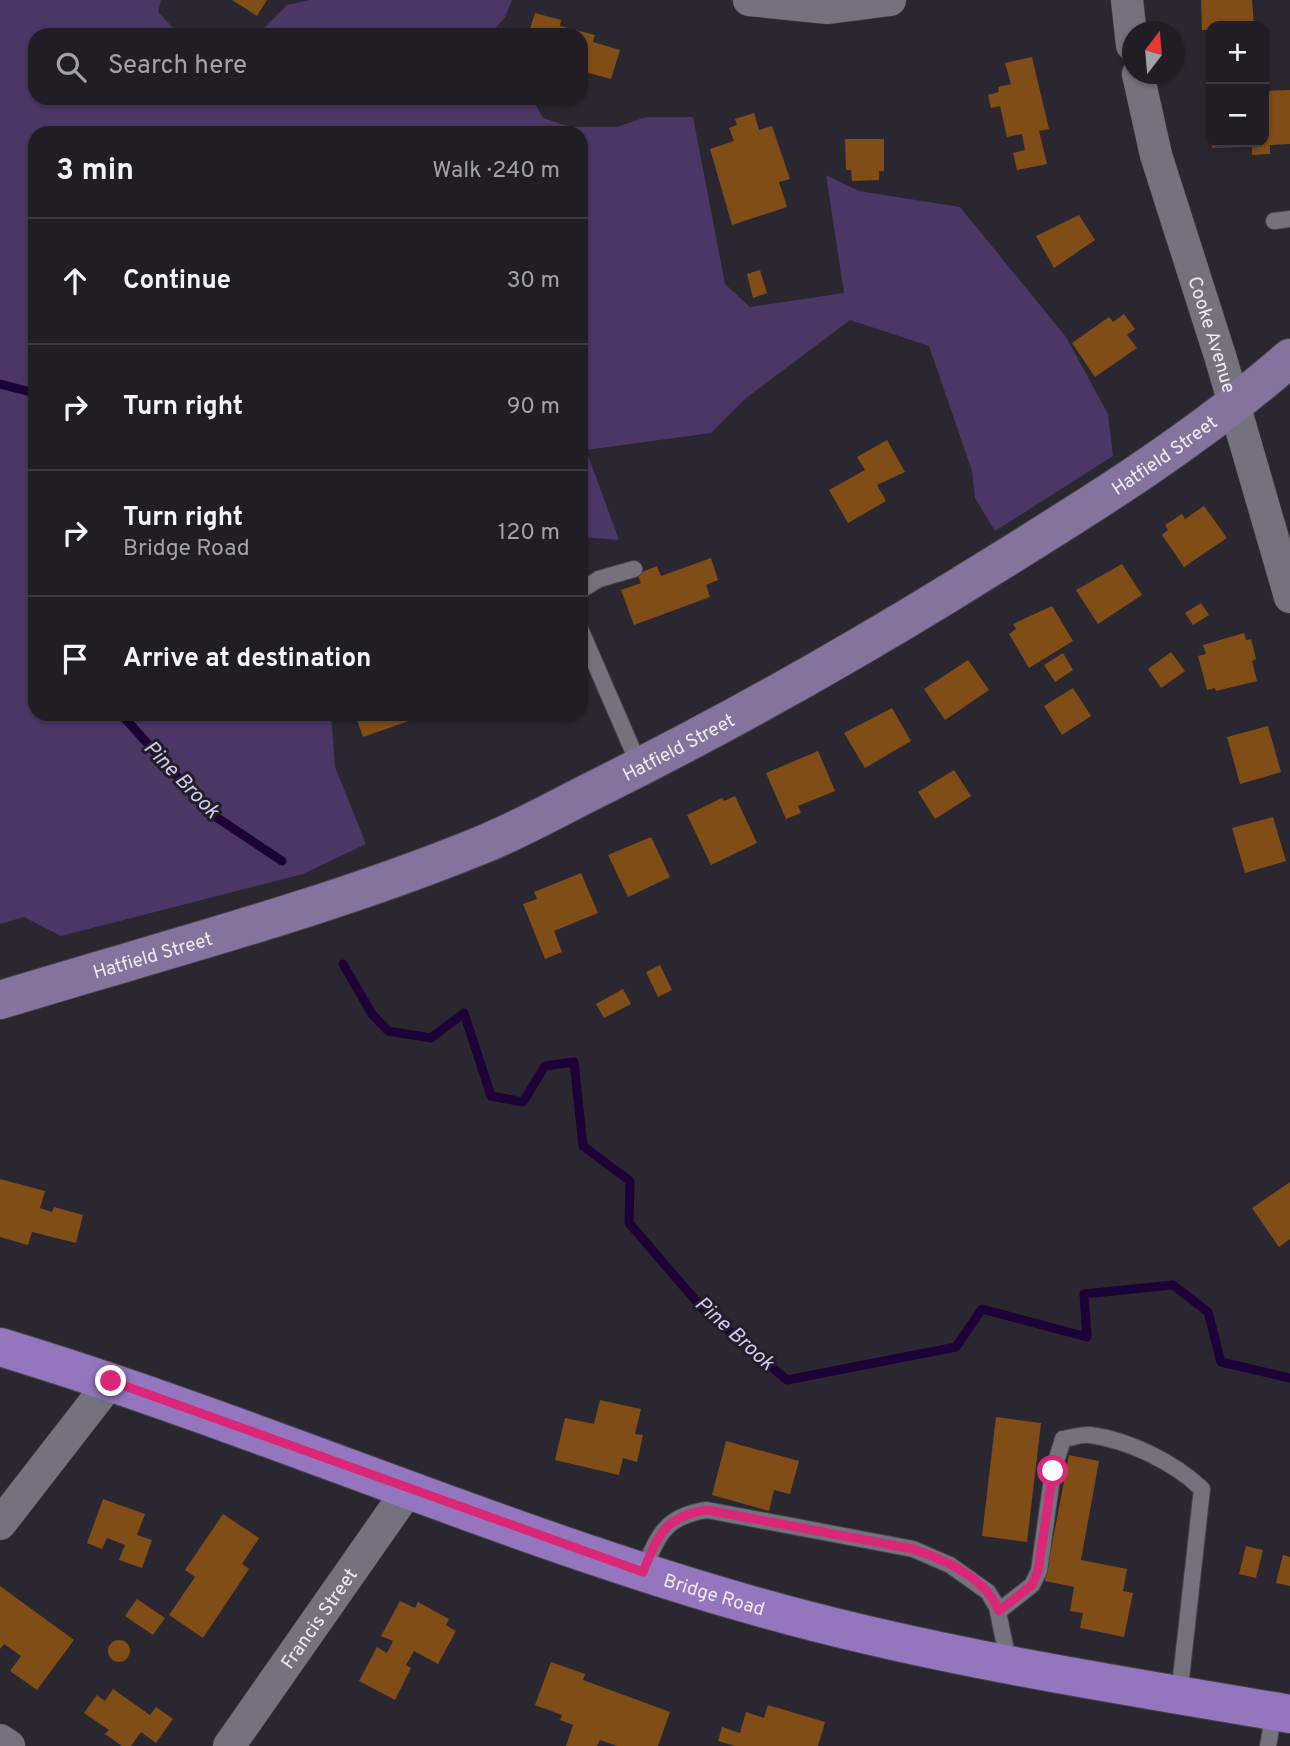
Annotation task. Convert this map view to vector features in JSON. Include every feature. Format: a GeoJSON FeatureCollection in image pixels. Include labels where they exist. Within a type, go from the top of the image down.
{"type":"FeatureCollection","features":[{"type":"Feature","properties":{"kind":"main road","name":"Bridge Road"},"geometry":{"type":"LineString","coordinates":[[0,1347],[111,1381],[408,1490],[643,1572],[736,1601],[895,1643],[1179,1696],[1277,1724]]}},
{"type":"Feature","properties":{"kind":"street"},"geometry":{"type":"LineString","coordinates":[[749,0],[828,8],[890,0]]}},
{"type":"Feature","properties":{"kind":"street"},"geometry":{"type":"LineString","coordinates":[[1127,0],[1129,21]]}},
{"type":"Feature","properties":{"kind":"street","name":"Cooke Avenue"},"geometry":{"type":"LineString","coordinates":[[1140,84],[1156,155],[1290,597]]}},
{"type":"Feature","properties":{"kind":"street","name":"Hatfield Street"},"geometry":{"type":"LineString","coordinates":[[0,1000],[303,908],[481,845],[640,767],[836,663],[1151,466],[1234,406],[1290,358]]}},
{"type":"Feature","properties":{"kind":"street"},"geometry":{"type":"LineString","coordinates":[[0,1524],[111,1381]]}},
{"type":"Feature","properties":{"kind":"street","name":"Francis Street"},"geometry":{"type":"LineString","coordinates":[[229,1746],[408,1490]]}},
{"type":"Feature","properties":{"kind":"street"},"geometry":{"type":"LineString","coordinates":[[0,1740],[9,1746]]}},
{"type":"Feature","properties":{"kind":"lane"},"geometry":{"type":"LineString","coordinates":[[588,586],[599,579],[634,569]]}},
{"type":"Feature","properties":{"kind":"lane"},"geometry":{"type":"LineString","coordinates":[[588,647],[640,767]]}},
{"type":"Feature","properties":{"kind":"lane"},"geometry":{"type":"LineString","coordinates":[[999,1611],[1032,1585],[1038,1571],[1053,1471],[1063,1439],[1087,1434],[1123,1443],[1187,1474],[1202,1489],[1179,1696]]}},
{"type":"Feature","properties":{"kind":"lane"},"geometry":{"type":"LineString","coordinates":[[643,1572],[663,1529],[677,1518],[707,1510],[913,1549],[933,1556],[988,1591],[999,1611],[1009,1665]]}},
{"type":"Feature","properties":{"kind":"shaded area"},"geometry":{"type":"Polygon","coordinates":[[[0,0],[161,0],[158,12],[173,28],[28,28],[28,105],[536,105],[543,118],[568,126],[28,126],[28,721],[332,721],[335,767],[366,844],[303,874],[61,936],[24,917],[0,924],[0,0]]]}},
{"type":"Feature","properties":{"kind":"shaded area"},"geometry":{"type":"Polygon","coordinates":[[[309,0],[512,0],[505,17],[496,28],[264,28],[287,5],[309,0]]]}},
{"type":"Feature","properties":{"kind":"shaded area"},"geometry":{"type":"Polygon","coordinates":[[[646,117],[693,117],[725,284],[750,307],[844,293],[826,175],[859,191],[960,207],[1066,337],[1108,414],[1113,456],[995,531],[975,498],[972,471],[929,346],[850,320],[746,398],[711,433],[588,450],[588,127],[617,127],[646,117]]]}},
{"type":"Feature","properties":{"kind":"shaded area"},"geometry":{"type":"Polygon","coordinates":[[[588,455],[619,540],[588,538],[588,455]]]}},
{"type":"Feature","properties":{"kind":"building"},"geometry":{"type":"Polygon","coordinates":[[[232,0],[267,0],[257,16],[232,0]]]}},
{"type":"Feature","properties":{"kind":"building"},"geometry":{"type":"Polygon","coordinates":[[[1201,0],[1252,0],[1254,21],[1206,21],[1206,30],[1202,30],[1201,0]]]}},
{"type":"Feature","properties":{"kind":"building"},"geometry":{"type":"Polygon","coordinates":[[[535,13],[561,20],[560,26],[568,28],[530,28],[535,13]]]}},
{"type":"Feature","properties":{"kind":"building"},"geometry":{"type":"Polygon","coordinates":[[[588,33],[595,35],[593,42],[620,50],[611,79],[588,73],[588,33]]]}},
{"type":"Feature","properties":{"kind":"building"},"geometry":{"type":"Polygon","coordinates":[[[1032,57],[1049,129],[1039,131],[1047,164],[1017,170],[1013,153],[1025,150],[1022,134],[1007,137],[1000,106],[991,108],[988,95],[999,92],[998,87],[1011,84],[1005,63],[1032,57]]]}},
{"type":"Feature","properties":{"kind":"building"},"geometry":{"type":"Polygon","coordinates":[[[1290,90],[1290,144],[1270,145],[1270,154],[1252,155],[1252,147],[1269,147],[1269,91],[1290,90]]]}},
{"type":"Feature","properties":{"kind":"building"},"geometry":{"type":"Polygon","coordinates":[[[754,113],[759,130],[772,126],[790,179],[779,182],[787,207],[732,225],[710,149],[734,141],[729,128],[737,125],[735,119],[754,113]]]}},
{"type":"Feature","properties":{"kind":"building"},"geometry":{"type":"Polygon","coordinates":[[[845,139],[884,139],[884,171],[879,171],[879,180],[852,181],[851,170],[846,170],[845,139]]]}},
{"type":"Feature","properties":{"kind":"building"},"geometry":{"type":"Polygon","coordinates":[[[1079,215],[1095,240],[1054,268],[1036,236],[1079,215]]]}},
{"type":"Feature","properties":{"kind":"building"},"geometry":{"type":"Polygon","coordinates":[[[760,270],[767,293],[753,298],[747,274],[760,270]]]}},
{"type":"Feature","properties":{"kind":"building"},"geometry":{"type":"Polygon","coordinates":[[[1124,314],[1135,329],[1127,335],[1137,348],[1095,377],[1072,343],[1109,317],[1113,322],[1124,314]]]}},
{"type":"Feature","properties":{"kind":"building"},"geometry":{"type":"Polygon","coordinates":[[[887,440],[905,472],[877,485],[886,501],[848,523],[829,490],[865,470],[857,457],[887,440]]]}},
{"type":"Feature","properties":{"kind":"building"},"geometry":{"type":"Polygon","coordinates":[[[1204,506],[1227,538],[1184,567],[1162,535],[1168,530],[1165,525],[1182,514],[1185,519],[1204,506]]]}},
{"type":"Feature","properties":{"kind":"building"},"geometry":{"type":"Polygon","coordinates":[[[711,558],[718,580],[706,585],[710,597],[634,625],[621,590],[641,583],[637,574],[657,566],[661,576],[711,558]]]}},
{"type":"Feature","properties":{"kind":"building"},"geometry":{"type":"Polygon","coordinates":[[[1122,564],[1142,595],[1098,624],[1076,590],[1122,564]]]}},
{"type":"Feature","properties":{"kind":"building"},"geometry":{"type":"Polygon","coordinates":[[[1201,603],[1209,615],[1193,625],[1185,613],[1201,603]]]}},
{"type":"Feature","properties":{"kind":"building"},"geometry":{"type":"Polygon","coordinates":[[[1052,606],[1073,641],[1029,668],[1009,634],[1016,629],[1013,624],[1052,606]]]}},
{"type":"Feature","properties":{"kind":"building"},"geometry":{"type":"Polygon","coordinates":[[[1244,633],[1246,640],[1251,639],[1256,659],[1252,661],[1257,681],[1216,691],[1215,688],[1207,690],[1198,656],[1206,654],[1203,645],[1244,633]]]}},
{"type":"Feature","properties":{"kind":"building"},"geometry":{"type":"Polygon","coordinates":[[[1171,652],[1185,671],[1161,688],[1148,669],[1171,652]]]}},
{"type":"Feature","properties":{"kind":"building"},"geometry":{"type":"Polygon","coordinates":[[[1063,653],[1073,670],[1055,682],[1044,665],[1063,653]]]}},
{"type":"Feature","properties":{"kind":"building"},"geometry":{"type":"Polygon","coordinates":[[[968,660],[989,690],[945,720],[924,689],[968,660]]]}},
{"type":"Feature","properties":{"kind":"building"},"geometry":{"type":"Polygon","coordinates":[[[1073,688],[1091,716],[1062,735],[1044,706],[1073,688]]]}},
{"type":"Feature","properties":{"kind":"building"},"geometry":{"type":"Polygon","coordinates":[[[892,708],[911,741],[865,768],[844,733],[892,708]]]}},
{"type":"Feature","properties":{"kind":"building"},"geometry":{"type":"Polygon","coordinates":[[[357,721],[409,721],[363,737],[357,721]]]}},
{"type":"Feature","properties":{"kind":"building"},"geometry":{"type":"Polygon","coordinates":[[[1268,726],[1281,772],[1240,784],[1227,737],[1268,726]]]}},
{"type":"Feature","properties":{"kind":"building"},"geometry":{"type":"Polygon","coordinates":[[[818,751],[835,791],[798,806],[801,813],[786,819],[766,773],[818,751]]]}},
{"type":"Feature","properties":{"kind":"building"},"geometry":{"type":"Polygon","coordinates":[[[954,770],[971,796],[935,819],[918,792],[954,770]]]}},
{"type":"Feature","properties":{"kind":"building"},"geometry":{"type":"Polygon","coordinates":[[[735,796],[757,843],[711,865],[687,815],[722,798],[724,801],[735,796]]]}},
{"type":"Feature","properties":{"kind":"building"},"geometry":{"type":"Polygon","coordinates":[[[1273,817],[1286,861],[1245,873],[1232,828],[1273,817]]]}},
{"type":"Feature","properties":{"kind":"building"},"geometry":{"type":"Polygon","coordinates":[[[651,837],[670,877],[628,897],[608,855],[651,837]]]}},
{"type":"Feature","properties":{"kind":"building"},"geometry":{"type":"Polygon","coordinates":[[[581,873],[598,913],[554,931],[562,952],[545,959],[523,904],[537,899],[534,892],[581,873]]]}},
{"type":"Feature","properties":{"kind":"building"},"geometry":{"type":"Polygon","coordinates":[[[660,965],[672,990],[658,997],[646,972],[660,965]]]}},
{"type":"Feature","properties":{"kind":"building"},"geometry":{"type":"Polygon","coordinates":[[[623,989],[631,1004],[604,1018],[596,1004],[623,989]]]}},
{"type":"Feature","properties":{"kind":"building"},"geometry":{"type":"Polygon","coordinates":[[[0,1179],[45,1191],[40,1208],[52,1212],[54,1207],[83,1215],[76,1243],[32,1232],[28,1245],[0,1237],[0,1179]]]}},
{"type":"Feature","properties":{"kind":"building"},"geometry":{"type":"Polygon","coordinates":[[[1290,1182],[1290,1239],[1279,1247],[1252,1208],[1290,1182]]]}},
{"type":"Feature","properties":{"kind":"building"},"geometry":{"type":"Polygon","coordinates":[[[600,1400],[641,1409],[635,1434],[643,1435],[637,1462],[623,1458],[619,1475],[555,1460],[565,1418],[594,1424],[600,1400]]]}},
{"type":"Feature","properties":{"kind":"building"},"geometry":{"type":"Polygon","coordinates":[[[996,1417],[1041,1423],[1027,1542],[982,1536],[996,1417]]]}},
{"type":"Feature","properties":{"kind":"building"},"geometry":{"type":"Polygon","coordinates":[[[726,1441],[799,1461],[790,1494],[774,1490],[769,1511],[712,1495],[726,1441]]]}},
{"type":"Feature","properties":{"kind":"building"},"geometry":{"type":"Polygon","coordinates":[[[1069,1455],[1099,1461],[1081,1560],[1127,1569],[1123,1591],[1133,1593],[1124,1637],[1080,1628],[1083,1613],[1070,1611],[1074,1587],[1045,1581],[1069,1455]]]}},
{"type":"Feature","properties":{"kind":"building"},"geometry":{"type":"Polygon","coordinates":[[[103,1499],[145,1514],[137,1535],[152,1540],[142,1568],[119,1560],[125,1545],[107,1538],[102,1549],[87,1543],[103,1499]]]}},
{"type":"Feature","properties":{"kind":"building"},"geometry":{"type":"Polygon","coordinates":[[[223,1514],[259,1538],[242,1564],[249,1569],[203,1638],[169,1615],[195,1577],[185,1570],[223,1514]]]}},
{"type":"Feature","properties":{"kind":"building"},"geometry":{"type":"Polygon","coordinates":[[[1246,1546],[1263,1550],[1256,1578],[1239,1574],[1246,1546]]]}},
{"type":"Feature","properties":{"kind":"building"},"geometry":{"type":"Polygon","coordinates":[[[1283,1555],[1290,1557],[1290,1586],[1276,1583],[1283,1555]]]}},
{"type":"Feature","properties":{"kind":"building"},"geometry":{"type":"Polygon","coordinates":[[[0,1586],[74,1640],[37,1690],[10,1671],[21,1656],[4,1644],[0,1649],[0,1586]]]}},
{"type":"Feature","properties":{"kind":"building"},"geometry":{"type":"Polygon","coordinates":[[[137,1599],[165,1618],[153,1635],[125,1616],[137,1599]]]}},
{"type":"Feature","properties":{"kind":"building"},"geometry":{"type":"Polygon","coordinates":[[[400,1601],[415,1608],[418,1602],[449,1619],[446,1625],[456,1631],[438,1664],[414,1651],[406,1665],[411,1668],[395,1700],[359,1681],[377,1647],[387,1653],[393,1641],[381,1636],[400,1601]]]}},
{"type":"Feature","properties":{"kind":"building"},"geometry":{"type":"Polygon","coordinates":[[[119,1640],[127,1643],[130,1651],[127,1659],[119,1662],[111,1659],[108,1651],[111,1643],[119,1640]]]}},
{"type":"Feature","properties":{"kind":"building"},"geometry":{"type":"Polygon","coordinates":[[[551,1662],[585,1674],[583,1680],[670,1712],[658,1746],[617,1746],[600,1740],[597,1746],[566,1746],[573,1725],[560,1720],[562,1715],[535,1705],[551,1662]]]}},
{"type":"Feature","properties":{"kind":"building"},"geometry":{"type":"Polygon","coordinates":[[[113,1689],[150,1715],[156,1707],[173,1719],[156,1743],[141,1732],[131,1746],[122,1746],[105,1734],[109,1730],[84,1713],[97,1695],[105,1701],[113,1689]]]}},
{"type":"Feature","properties":{"kind":"building"},"geometry":{"type":"Polygon","coordinates":[[[768,1705],[825,1722],[818,1746],[735,1746],[718,1741],[722,1727],[740,1733],[746,1712],[764,1718],[768,1705]]]}},
{"type":"Feature","properties":{"kind":"waterway","name":"Pine Brook"},"geometry":{"type":"LineString","coordinates":[[0,384],[28,391]]}},
{"type":"Feature","properties":{"kind":"waterway","name":"Pine Brook"},"geometry":{"type":"LineString","coordinates":[[127,721],[210,813],[282,861]]}},
{"type":"Feature","properties":{"kind":"waterway","name":"Pine Brook"},"geometry":{"type":"LineString","coordinates":[[343,964],[372,1014],[388,1031],[431,1038],[464,1013],[491,1096],[523,1102],[545,1066],[574,1062],[583,1146],[630,1181],[629,1223],[703,1309],[787,1380],[956,1347],[982,1309],[1087,1337],[1084,1294],[1173,1285],[1208,1312],[1221,1362],[1290,1378]]}},
{"type":"Feature","properties":{"kind":"route"},"geometry":{"type":"LineString","coordinates":[[111,1381],[408,1490],[643,1572],[655,1541],[663,1529],[677,1518],[707,1510],[913,1549],[933,1556],[974,1580],[988,1591],[999,1611],[1032,1585],[1038,1571],[1053,1471]]}}]}
